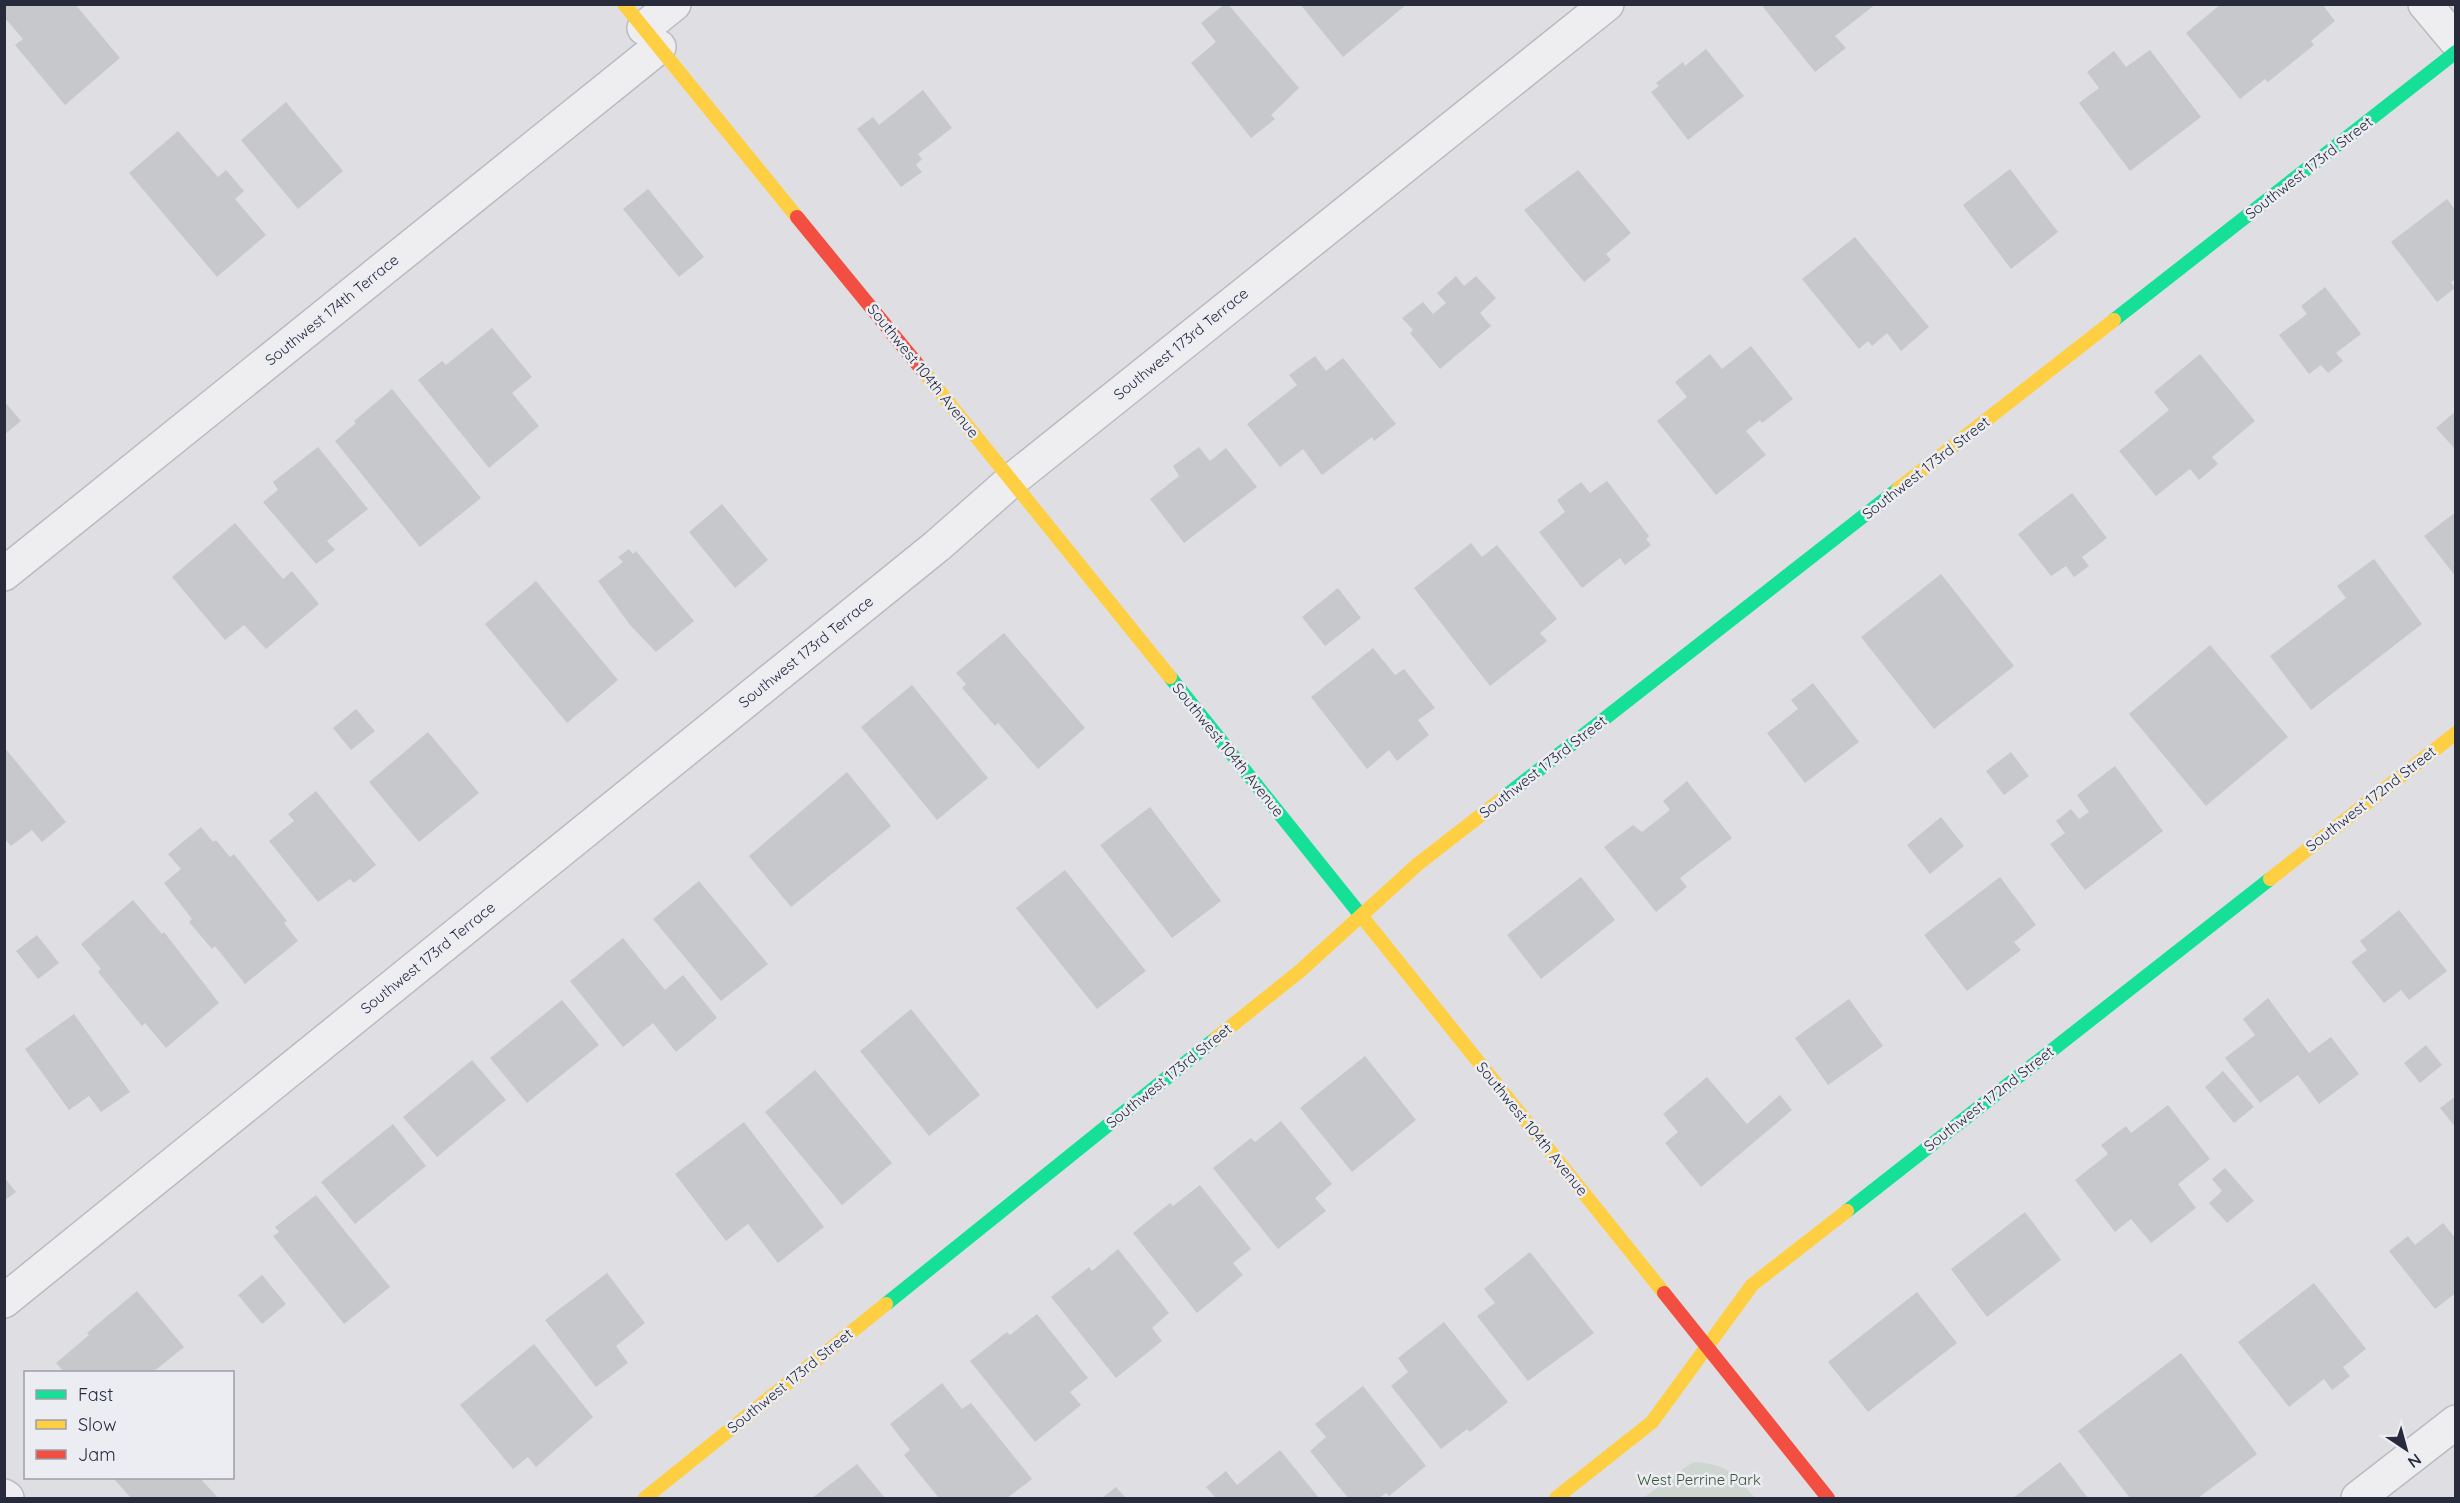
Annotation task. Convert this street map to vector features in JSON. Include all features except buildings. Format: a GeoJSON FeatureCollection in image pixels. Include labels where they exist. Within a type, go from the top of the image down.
{"type":"FeatureCollection","features":[{"type":"Feature","properties":{"kind":"street","name":"Southwest 174th Terrace"},"geometry":{"type":"LineString","coordinates":[[4,574],[642,26],[674,4]]}},
{"type":"Feature","properties":{"kind":"street","name":"Southwest 173rd Terrace"},"geometry":{"type":"LineString","coordinates":[[4,1301],[937,546],[1012,480],[1607,4]]}},
{"type":"Feature","properties":{"kind":"street"},"geometry":{"type":"LineString","coordinates":[[2425,4],[2456,41]]}},
{"type":"Feature","properties":{"kind":"street","name":"Southwest 104th Avenue"},"geometry":{"type":"LineString","coordinates":[[642,26],[1012,480],[1828,1498]]}},
{"type":"Feature","properties":{"kind":"street","name":"Southwest 173rd Street"},"geometry":{"type":"LineString","coordinates":[[645,1498],[1300,971],[1428,857],[2456,52]]}},
{"type":"Feature","properties":{"kind":"street","name":"Southwest 172nd Street"},"geometry":{"type":"LineString","coordinates":[[1556,1498],[1652,1422],[1752,1285],[2456,733]]}},
{"type":"Feature","properties":{"kind":"street"},"geometry":{"type":"LineString","coordinates":[[2358,1498],[2456,1422]]}},
{"type":"Feature","properties":{"kind":"green space","name":"West Perrine Park"},"geometry":{"type":"Polygon","coordinates":[[[1693,1462],[1714,1465],[1729,1471],[1755,1498],[1643,1498],[1693,1462]]]}},
{"type":"Feature","properties":{"kind":"traffic: fast"},"geometry":{"type":"LineString","coordinates":[[2114,320],[2456,52]]}},
{"type":"Feature","properties":{"kind":"traffic: fast"},"geometry":{"type":"LineString","coordinates":[[1503,798],[1898,489]]}},
{"type":"Feature","properties":{"kind":"traffic: fast"},"geometry":{"type":"LineString","coordinates":[[1170,677],[1363,918]]}},
{"type":"Feature","properties":{"kind":"traffic: fast"},"geometry":{"type":"LineString","coordinates":[[1847,1211],[2270,879]]}},
{"type":"Feature","properties":{"kind":"traffic: fast"},"geometry":{"type":"LineString","coordinates":[[886,1304],[1215,1039]]}},
{"type":"Feature","properties":{"kind":"traffic: slow"},"geometry":{"type":"LineString","coordinates":[[624,4],[797,217]]}},
{"type":"Feature","properties":{"kind":"traffic: slow"},"geometry":{"type":"LineString","coordinates":[[1898,489],[2114,320]]}},
{"type":"Feature","properties":{"kind":"traffic: slow"},"geometry":{"type":"LineString","coordinates":[[923,371],[1170,677]]}},
{"type":"Feature","properties":{"kind":"traffic: slow"},"geometry":{"type":"LineString","coordinates":[[2270,879],[2456,733]]}},
{"type":"Feature","properties":{"kind":"traffic: slow"},"geometry":{"type":"LineString","coordinates":[[1215,1039],[1300,971],[1418,864],[1503,798]]}},
{"type":"Feature","properties":{"kind":"traffic: slow"},"geometry":{"type":"LineString","coordinates":[[1363,918],[1664,1293]]}},
{"type":"Feature","properties":{"kind":"traffic: slow"},"geometry":{"type":"LineString","coordinates":[[1556,1498],[1652,1422],[1752,1285],[1847,1211]]}},
{"type":"Feature","properties":{"kind":"traffic: slow"},"geometry":{"type":"LineString","coordinates":[[645,1498],[886,1304]]}},
{"type":"Feature","properties":{"kind":"traffic: jam"},"geometry":{"type":"LineString","coordinates":[[797,217],[923,371]]}},
{"type":"Feature","properties":{"kind":"traffic: jam"},"geometry":{"type":"LineString","coordinates":[[1664,1293],[1828,1498]]}}]}
